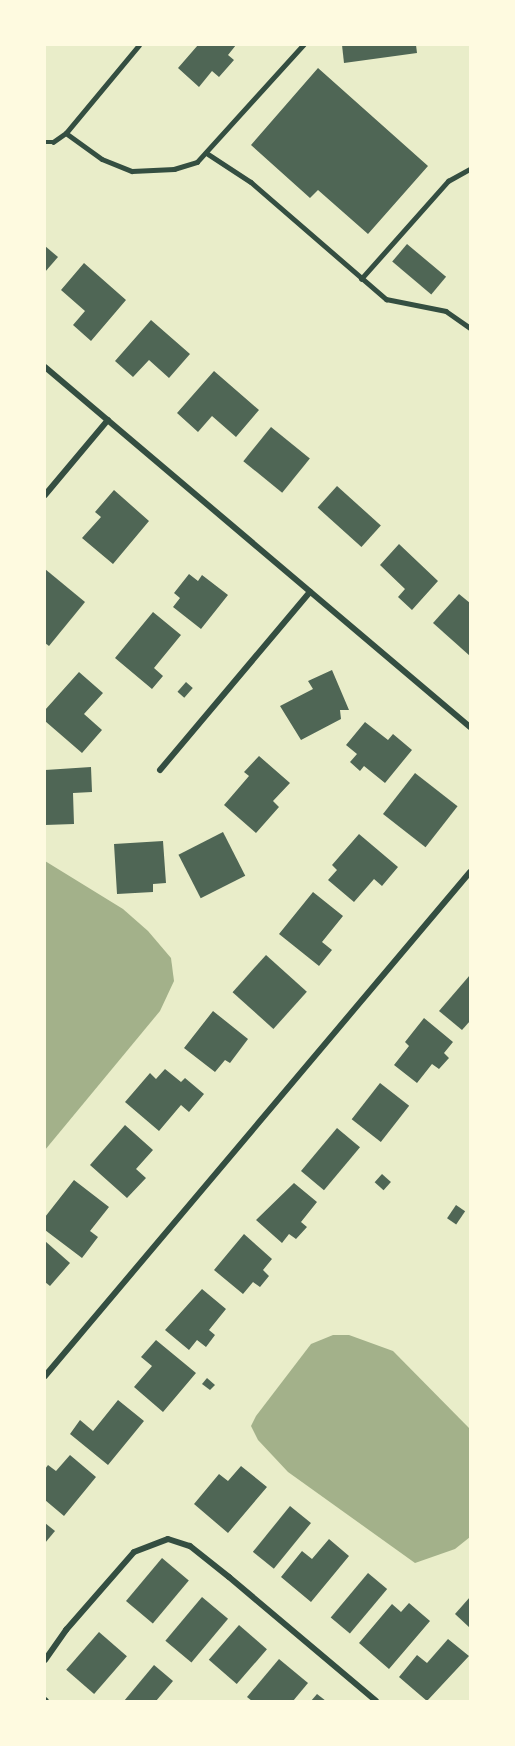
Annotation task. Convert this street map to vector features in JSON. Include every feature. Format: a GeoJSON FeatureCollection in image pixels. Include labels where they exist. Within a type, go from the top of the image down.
{"type":"FeatureCollection","features":[{"type":"Feature","properties":{"kind":"street"},"geometry":{"type":"LineString","coordinates":[[45,368],[470,727]]}},
{"type":"Feature","properties":{"kind":"street"},"geometry":{"type":"LineString","coordinates":[[45,495],[108,420]]}},
{"type":"Feature","properties":{"kind":"street"},"geometry":{"type":"LineString","coordinates":[[160,770],[310,592]]}},
{"type":"Feature","properties":{"kind":"street"},"geometry":{"type":"LineString","coordinates":[[45,1376],[470,872]]}},
{"type":"Feature","properties":{"kind":"street"},"geometry":{"type":"LineString","coordinates":[[45,1660],[66,1630],[134,1552],[168,1539],[190,1546],[376,1701]]}},
{"type":"Feature","properties":{"kind":"lane"},"geometry":{"type":"LineString","coordinates":[[45,142],[53,142],[66,133],[139,45]]}},
{"type":"Feature","properties":{"kind":"lane"},"geometry":{"type":"LineString","coordinates":[[66,133],[102,159],[132,171],[174,169],[208,154],[303,45]]}},
{"type":"Feature","properties":{"kind":"lane"},"geometry":{"type":"LineString","coordinates":[[208,154],[251,182],[386,300],[446,311],[470,328]]}},
{"type":"Feature","properties":{"kind":"lane"},"geometry":{"type":"LineString","coordinates":[[361,279],[448,181],[470,169]]}},
{"type":"Feature","properties":{"kind":"shaded area"},"geometry":{"type":"Polygon","coordinates":[[[45,861],[123,909],[148,931],[171,958],[174,981],[160,1011],[45,1150],[45,861]]]}},
{"type":"Feature","properties":{"kind":"shaded area"},"geometry":{"type":"Polygon","coordinates":[[[333,1335],[349,1335],[393,1351],[470,1429],[470,1537],[455,1549],[415,1563],[288,1472],[258,1440],[251,1426],[256,1416],[311,1344],[333,1335]]]}},
{"type":"Feature","properties":{"kind":"building"},"geometry":{"type":"Polygon","coordinates":[[[198,45],[236,45],[228,55],[234,60],[219,77],[212,71],[199,87],[178,68],[198,45]]]}},
{"type":"Feature","properties":{"kind":"building"},"geometry":{"type":"Polygon","coordinates":[[[342,45],[416,45],[417,53],[344,63],[342,45]]]}},
{"type":"Feature","properties":{"kind":"building"},"geometry":{"type":"Polygon","coordinates":[[[318,68],[428,166],[368,234],[318,190],[310,198],[251,145],[318,68]]]}},
{"type":"Feature","properties":{"kind":"building"},"geometry":{"type":"Polygon","coordinates":[[[407,244],[446,277],[431,294],[392,262],[407,244]]]}},
{"type":"Feature","properties":{"kind":"building"},"geometry":{"type":"Polygon","coordinates":[[[45,246],[58,257],[45,272],[45,246]]]}},
{"type":"Feature","properties":{"kind":"building"},"geometry":{"type":"Polygon","coordinates":[[[84,263],[126,300],[91,341],[73,325],[85,311],[61,290],[84,263]]]}},
{"type":"Feature","properties":{"kind":"building"},"geometry":{"type":"Polygon","coordinates":[[[151,320],[190,354],[169,378],[149,360],[133,377],[115,361],[151,320]]]}},
{"type":"Feature","properties":{"kind":"building"},"geometry":{"type":"Polygon","coordinates":[[[214,371],[259,410],[236,437],[212,416],[198,432],[177,413],[214,371]]]}},
{"type":"Feature","properties":{"kind":"building"},"geometry":{"type":"Polygon","coordinates":[[[271,427],[310,458],[282,493],[243,461],[271,427]]]}},
{"type":"Feature","properties":{"kind":"building"},"geometry":{"type":"Polygon","coordinates":[[[337,486],[381,525],[361,547],[318,508],[337,486]]]}},
{"type":"Feature","properties":{"kind":"building"},"geometry":{"type":"Polygon","coordinates":[[[114,490],[149,521],[113,564],[82,538],[101,517],[95,512],[114,490]]]}},
{"type":"Feature","properties":{"kind":"building"},"geometry":{"type":"Polygon","coordinates":[[[399,544],[438,581],[412,610],[398,597],[405,589],[380,565],[399,544]]]}},
{"type":"Feature","properties":{"kind":"building"},"geometry":{"type":"Polygon","coordinates":[[[45,569],[85,602],[49,646],[45,643],[45,569]]]}},
{"type":"Feature","properties":{"kind":"building"},"geometry":{"type":"Polygon","coordinates":[[[189,574],[198,581],[202,575],[228,595],[201,629],[173,607],[180,598],[174,593],[189,574]]]}},
{"type":"Feature","properties":{"kind":"building"},"geometry":{"type":"Polygon","coordinates":[[[459,594],[470,603],[470,656],[433,623],[459,594]]]}},
{"type":"Feature","properties":{"kind":"building"},"geometry":{"type":"Polygon","coordinates":[[[153,612],[181,635],[154,668],[163,676],[152,689],[115,658],[153,612]]]}},
{"type":"Feature","properties":{"kind":"building"},"geometry":{"type":"Polygon","coordinates":[[[332,670],[349,710],[340,710],[341,719],[301,740],[280,706],[313,689],[308,681],[332,670]]]}},
{"type":"Feature","properties":{"kind":"building"},"geometry":{"type":"Polygon","coordinates":[[[79,672],[103,693],[84,714],[102,730],[82,753],[45,721],[45,710],[79,672]]]}},
{"type":"Feature","properties":{"kind":"building"},"geometry":{"type":"Polygon","coordinates":[[[186,682],[193,688],[184,698],[177,692],[186,682]]]}},
{"type":"Feature","properties":{"kind":"building"},"geometry":{"type":"Polygon","coordinates":[[[365,722],[388,740],[393,734],[412,750],[385,783],[364,766],[360,771],[350,762],[357,754],[346,745],[365,722]]]}},
{"type":"Feature","properties":{"kind":"building"},"geometry":{"type":"Polygon","coordinates":[[[259,756],[290,783],[273,801],[279,807],[256,833],[224,805],[249,776],[244,772],[259,756]]]}},
{"type":"Feature","properties":{"kind":"building"},"geometry":{"type":"Polygon","coordinates":[[[91,767],[92,792],[73,793],[74,824],[45,825],[45,770],[91,767]]]}},
{"type":"Feature","properties":{"kind":"building"},"geometry":{"type":"Polygon","coordinates":[[[415,773],[458,806],[426,847],[383,814],[415,773]]]}},
{"type":"Feature","properties":{"kind":"building"},"geometry":{"type":"Polygon","coordinates":[[[223,832],[245,876],[201,898],[178,855],[223,832]]]}},
{"type":"Feature","properties":{"kind":"building"},"geometry":{"type":"Polygon","coordinates":[[[359,834],[398,867],[382,886],[374,879],[354,902],[328,880],[337,870],[332,865],[359,834]]]}},
{"type":"Feature","properties":{"kind":"building"},"geometry":{"type":"Polygon","coordinates":[[[163,841],[166,883],[153,884],[153,892],[117,894],[114,844],[163,841]]]}},
{"type":"Feature","properties":{"kind":"building"},"geometry":{"type":"Polygon","coordinates":[[[313,892],[343,916],[322,942],[332,950],[319,966],[279,934],[313,892]]]}},
{"type":"Feature","properties":{"kind":"building"},"geometry":{"type":"Polygon","coordinates":[[[266,955],[307,992],[273,1029],[233,992],[266,955]]]}},
{"type":"Feature","properties":{"kind":"building"},"geometry":{"type":"Polygon","coordinates":[[[470,975],[470,1021],[462,1030],[439,1011],[470,975]]]}},
{"type":"Feature","properties":{"kind":"building"},"geometry":{"type":"Polygon","coordinates":[[[213,1011],[248,1039],[230,1063],[225,1060],[215,1072],[184,1048],[213,1011]]]}},
{"type":"Feature","properties":{"kind":"building"},"geometry":{"type":"Polygon","coordinates":[[[424,1018],[453,1042],[444,1053],[449,1058],[439,1069],[432,1064],[417,1083],[394,1065],[409,1046],[405,1042],[424,1018]]]}},
{"type":"Feature","properties":{"kind":"building"},"geometry":{"type":"Polygon","coordinates":[[[165,1069],[181,1082],[185,1078],[204,1094],[189,1112],[181,1105],[159,1131],[125,1102],[150,1073],[156,1079],[165,1069]]]}},
{"type":"Feature","properties":{"kind":"building"},"geometry":{"type":"Polygon","coordinates":[[[380,1083],[409,1106],[381,1142],[352,1119],[380,1083]]]}},
{"type":"Feature","properties":{"kind":"building"},"geometry":{"type":"Polygon","coordinates":[[[125,1125],[153,1150],[136,1169],[146,1178],[127,1198],[90,1165],[125,1125]]]}},
{"type":"Feature","properties":{"kind":"building"},"geometry":{"type":"Polygon","coordinates":[[[337,1128],[360,1147],[324,1190],[301,1171],[337,1128]]]}},
{"type":"Feature","properties":{"kind":"building"},"geometry":{"type":"Polygon","coordinates":[[[382,1174],[391,1182],[384,1190],[375,1182],[382,1174]]]}},
{"type":"Feature","properties":{"kind":"building"},"geometry":{"type":"Polygon","coordinates":[[[74,1180],[109,1207],[90,1231],[98,1237],[82,1258],[45,1230],[45,1217],[74,1180]]]}},
{"type":"Feature","properties":{"kind":"building"},"geometry":{"type":"Polygon","coordinates":[[[294,1183],[317,1202],[301,1222],[307,1227],[296,1239],[289,1234],[282,1243],[256,1220],[294,1183]]]}},
{"type":"Feature","properties":{"kind":"building"},"geometry":{"type":"Polygon","coordinates":[[[456,1205],[465,1211],[456,1224],[447,1218],[456,1205]]]}},
{"type":"Feature","properties":{"kind":"building"},"geometry":{"type":"Polygon","coordinates":[[[244,1234],[272,1259],[263,1270],[269,1276],[260,1287],[253,1282],[243,1294],[214,1270],[244,1234]]]}},
{"type":"Feature","properties":{"kind":"building"},"geometry":{"type":"Polygon","coordinates":[[[45,1241],[70,1263],[50,1286],[45,1282],[45,1241]]]}},
{"type":"Feature","properties":{"kind":"building"},"geometry":{"type":"Polygon","coordinates":[[[202,1289],[226,1309],[209,1330],[215,1335],[206,1347],[197,1340],[189,1350],[165,1330],[202,1289]]]}},
{"type":"Feature","properties":{"kind":"building"},"geometry":{"type":"Polygon","coordinates":[[[156,1340],[196,1373],[163,1412],[134,1387],[152,1366],[141,1357],[156,1340]]]}},
{"type":"Feature","properties":{"kind":"building"},"geometry":{"type":"Polygon","coordinates":[[[207,1378],[215,1385],[210,1390],[202,1384],[207,1378]]]}},
{"type":"Feature","properties":{"kind":"building"},"geometry":{"type":"Polygon","coordinates":[[[118,1400],[144,1421],[108,1465],[70,1434],[80,1420],[93,1431],[118,1400]]]}},
{"type":"Feature","properties":{"kind":"building"},"geometry":{"type":"Polygon","coordinates":[[[70,1455],[96,1477],[64,1516],[45,1500],[45,1469],[48,1465],[56,1471],[70,1455]]]}},
{"type":"Feature","properties":{"kind":"building"},"geometry":{"type":"Polygon","coordinates":[[[241,1466],[267,1487],[228,1533],[194,1504],[219,1474],[228,1481],[241,1466]]]}},
{"type":"Feature","properties":{"kind":"building"},"geometry":{"type":"Polygon","coordinates":[[[290,1506],[311,1523],[274,1569],[253,1552],[290,1506]]]}},
{"type":"Feature","properties":{"kind":"building"},"geometry":{"type":"Polygon","coordinates":[[[45,1523],[55,1531],[45,1543],[45,1523]]]}},
{"type":"Feature","properties":{"kind":"building"},"geometry":{"type":"Polygon","coordinates":[[[329,1539],[349,1556],[311,1602],[281,1577],[302,1551],[312,1559],[329,1539]]]}},
{"type":"Feature","properties":{"kind":"building"},"geometry":{"type":"Polygon","coordinates":[[[162,1558],[189,1580],[153,1623],[126,1601],[162,1558]]]}},
{"type":"Feature","properties":{"kind":"building"},"geometry":{"type":"Polygon","coordinates":[[[368,1573],[387,1589],[350,1634],[331,1617],[368,1573]]]}},
{"type":"Feature","properties":{"kind":"building"},"geometry":{"type":"Polygon","coordinates":[[[202,1597],[228,1619],[191,1663],[165,1641],[202,1597]]]}},
{"type":"Feature","properties":{"kind":"building"},"geometry":{"type":"Polygon","coordinates":[[[470,1597],[470,1628],[455,1614],[470,1597]]]}},
{"type":"Feature","properties":{"kind":"building"},"geometry":{"type":"Polygon","coordinates":[[[409,1603],[430,1621],[389,1669],[359,1643],[392,1604],[401,1612],[409,1603]]]}},
{"type":"Feature","properties":{"kind":"building"},"geometry":{"type":"Polygon","coordinates":[[[239,1625],[267,1649],[237,1684],[209,1660],[239,1625]]]}},
{"type":"Feature","properties":{"kind":"building"},"geometry":{"type":"Polygon","coordinates":[[[99,1632],[127,1656],[94,1694],[66,1670],[99,1632]]]}},
{"type":"Feature","properties":{"kind":"building"},"geometry":{"type":"Polygon","coordinates":[[[448,1639],[469,1656],[427,1701],[399,1677],[417,1655],[427,1663],[448,1639]]]}},
{"type":"Feature","properties":{"kind":"building"},"geometry":{"type":"Polygon","coordinates":[[[279,1659],[308,1683],[293,1701],[252,1701],[247,1697],[279,1659]]]}},
{"type":"Feature","properties":{"kind":"building"},"geometry":{"type":"Polygon","coordinates":[[[154,1665],[173,1681],[156,1701],[124,1701],[154,1665]]]}},
{"type":"Feature","properties":{"kind":"building"},"geometry":{"type":"Polygon","coordinates":[[[317,1694],[326,1701],[311,1701],[317,1694]]]}}]}
